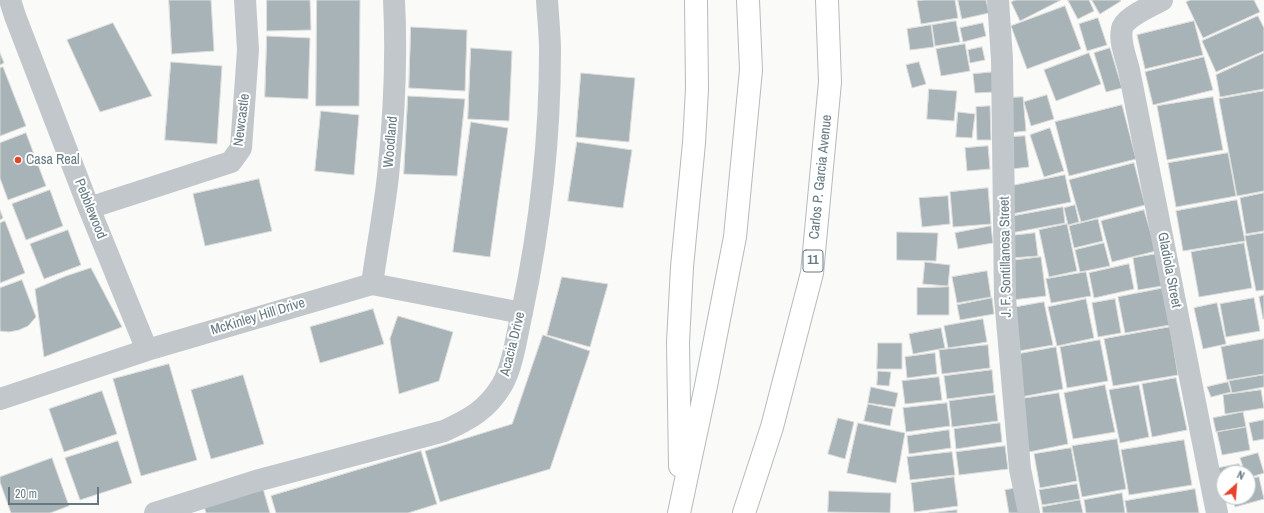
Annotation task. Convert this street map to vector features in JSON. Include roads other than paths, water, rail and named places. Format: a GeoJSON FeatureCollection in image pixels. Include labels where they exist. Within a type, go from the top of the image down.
{"type":"FeatureCollection","features":[{"type":"Feature","properties":{"kind":"main road"},"geometry":{"type":"LineString","coordinates":[[679,511],[678,342],[682,267],[694,143],[697,89],[696,0]]}},
{"type":"Feature","properties":{"kind":"main road"},"geometry":{"type":"LineString","coordinates":[[679,511],[706,386],[735,237],[751,70],[748,0]]}},
{"type":"Feature","properties":{"kind":"main road","name":"Carlos P. Garcia Avenue"},"geometry":{"type":"LineString","coordinates":[[744,513],[772,427],[812,273],[830,82],[827,0]]}},
{"type":"Feature","properties":{"kind":"street","name":"Pebblewood"},"geometry":{"type":"LineString","coordinates":[[10,0],[90,208],[147,350]]}},
{"type":"Feature","properties":{"kind":"street","name":"Newcastle"},"geometry":{"type":"LineString","coordinates":[[90,208],[231,162],[235,157],[241,148],[248,50],[245,0]]}},
{"type":"Feature","properties":{"kind":"street","name":"Woodland"},"geometry":{"type":"LineString","coordinates":[[372,284],[388,177],[394,111],[394,0]]}},
{"type":"Feature","properties":{"kind":"street","name":"Acacia Drive"},"geometry":{"type":"LineString","coordinates":[[155,513],[256,481],[444,430],[469,419],[489,404],[503,384],[512,359],[532,262],[547,131],[550,51],[547,0]]}},
{"type":"Feature","properties":{"kind":"street","name":"J. F. Sontillanosa Street"},"geometry":{"type":"LineString","coordinates":[[998,0],[1002,59],[1005,298],[1020,469],[1029,513]]}},
{"type":"Feature","properties":{"kind":"street","name":"Gladiola Street"},"geometry":{"type":"LineString","coordinates":[[1162,0],[1128,19],[1122,27],[1121,38],[1129,70],[1216,513]]}},
{"type":"Feature","properties":{"kind":"street","name":"McKinley Hill Drive"},"geometry":{"type":"LineString","coordinates":[[0,398],[147,350],[372,284],[522,313]]}},
{"type":"Feature","properties":{"kind":"place","name":"Casa Real"},"geometry":{"type":"Point","coordinates":[18,160]}}]}
